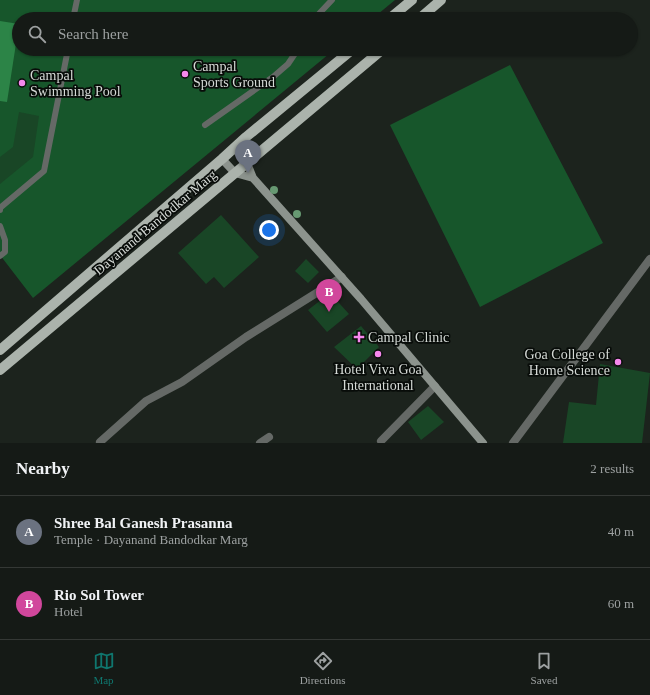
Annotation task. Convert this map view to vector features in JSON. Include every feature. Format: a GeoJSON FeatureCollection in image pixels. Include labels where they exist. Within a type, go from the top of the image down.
{"type":"FeatureCollection","features":[{"type":"Feature","properties":{"kind":"main road"},"geometry":{"type":"LineString","coordinates":[[397,12],[412,0]]}},
{"type":"Feature","properties":{"kind":"main road"},"geometry":{"type":"LineString","coordinates":[[427,12],[441,0]]}},
{"type":"Feature","properties":{"kind":"main road","name":"Dayanand Bandodkar Marg"},"geometry":{"type":"LineString","coordinates":[[0,350],[234,148],[344,56]]}},
{"type":"Feature","properties":{"kind":"main road","name":"Dayanand Bandodkar Marg"},"geometry":{"type":"LineString","coordinates":[[0,370],[375,56]]}},
{"type":"Feature","properties":{"kind":"main road"},"geometry":{"type":"LineString","coordinates":[[234,148],[247,163],[253,178],[342,277],[483,443]]}},
{"type":"Feature","properties":{"kind":"main road"},"geometry":{"type":"LineString","coordinates":[[222,159],[235,173],[253,178]]}},
{"type":"Feature","properties":{"kind":"street"},"geometry":{"type":"LineString","coordinates":[[513,443],[650,259]]}},
{"type":"Feature","properties":{"kind":"street"},"geometry":{"type":"LineString","coordinates":[[100,442],[146,401],[182,382],[246,337],[342,277]]}},
{"type":"Feature","properties":{"kind":"street"},"geometry":{"type":"LineString","coordinates":[[381,440],[435,386]]}},
{"type":"Feature","properties":{"kind":"street"},"geometry":{"type":"LineString","coordinates":[[260,443],[269,437]]}},
{"type":"Feature","properties":{"kind":"lane"},"geometry":{"type":"LineString","coordinates":[[75,12],[77,0]]}},
{"type":"Feature","properties":{"kind":"lane"},"geometry":{"type":"LineString","coordinates":[[321,12],[332,0]]}},
{"type":"Feature","properties":{"kind":"lane"},"geometry":{"type":"LineString","coordinates":[[0,210],[0,208],[44,171],[67,56]]}},
{"type":"Feature","properties":{"kind":"lane"},"geometry":{"type":"LineString","coordinates":[[205,125],[273,77],[288,64],[293,56]]}},
{"type":"Feature","properties":{"kind":"lane"},"geometry":{"type":"LineString","coordinates":[[0,226],[5,240],[5,252],[0,256]]}},
{"type":"Feature","properties":{"kind":"shaded area"},"geometry":{"type":"Polygon","coordinates":[[[0,0],[395,0],[380,12],[12,12],[12,56],[327,56],[33,298],[0,255],[0,0]]]}},
{"type":"Feature","properties":{"kind":"shaded area"},"geometry":{"type":"Polygon","coordinates":[[[0,21],[12,23],[12,56],[14,56],[7,102],[0,101],[0,21]]]}},
{"type":"Feature","properties":{"kind":"shaded area"},"geometry":{"type":"Polygon","coordinates":[[[510,65],[603,243],[480,307],[390,125],[510,65]]]}},
{"type":"Feature","properties":{"kind":"building"},"geometry":{"type":"Polygon","coordinates":[[[19,112],[39,116],[33,157],[0,184],[0,157],[13,147],[19,112]]]}},
{"type":"Feature","properties":{"kind":"building"},"geometry":{"type":"Polygon","coordinates":[[[221,215],[259,257],[224,288],[214,277],[206,284],[178,253],[221,215]]]}},
{"type":"Feature","properties":{"kind":"building"},"geometry":{"type":"Polygon","coordinates":[[[306,259],[319,272],[308,283],[295,271],[306,259]]]}},
{"type":"Feature","properties":{"kind":"building"},"geometry":{"type":"Polygon","coordinates":[[[330,293],[349,314],[327,332],[308,310],[330,293]]]}},
{"type":"Feature","properties":{"kind":"building"},"geometry":{"type":"Polygon","coordinates":[[[361,326],[379,347],[357,369],[334,347],[361,326]]]}},
{"type":"Feature","properties":{"kind":"building","name":"Goa College of Home Science"},"geometry":{"type":"Polygon","coordinates":[[[600,364],[650,373],[642,443],[563,443],[569,402],[596,405],[600,364]]]}},
{"type":"Feature","properties":{"kind":"building"},"geometry":{"type":"Polygon","coordinates":[[[428,406],[444,422],[421,440],[408,422],[428,406]]]}},
{"type":"Feature","properties":{"kind":"place","name":"Campal Sports Ground"},"geometry":{"type":"Point","coordinates":[185,74]}},
{"type":"Feature","properties":{"kind":"place","name":"Campal Swimming Pool"},"geometry":{"type":"Point","coordinates":[22,83]}},
{"type":"Feature","properties":{"kind":"place","name":"Shree Bal Ganesh Prasanna"},"geometry":{"type":"Point","coordinates":[248,173]}},
{"type":"Feature","properties":{"kind":"place","name":"Rio Sol Tower"},"geometry":{"type":"Point","coordinates":[329,312]}},
{"type":"Feature","properties":{"kind":"place","name":"Campal Clinic"},"geometry":{"type":"Point","coordinates":[359,337]}},
{"type":"Feature","properties":{"kind":"place","name":"Hotel Viva Goa International"},"geometry":{"type":"Point","coordinates":[378,354]}},
{"type":"Feature","properties":{"kind":"place","name":"Goa College of Home Science"},"geometry":{"type":"Point","coordinates":[618,362]}}]}
